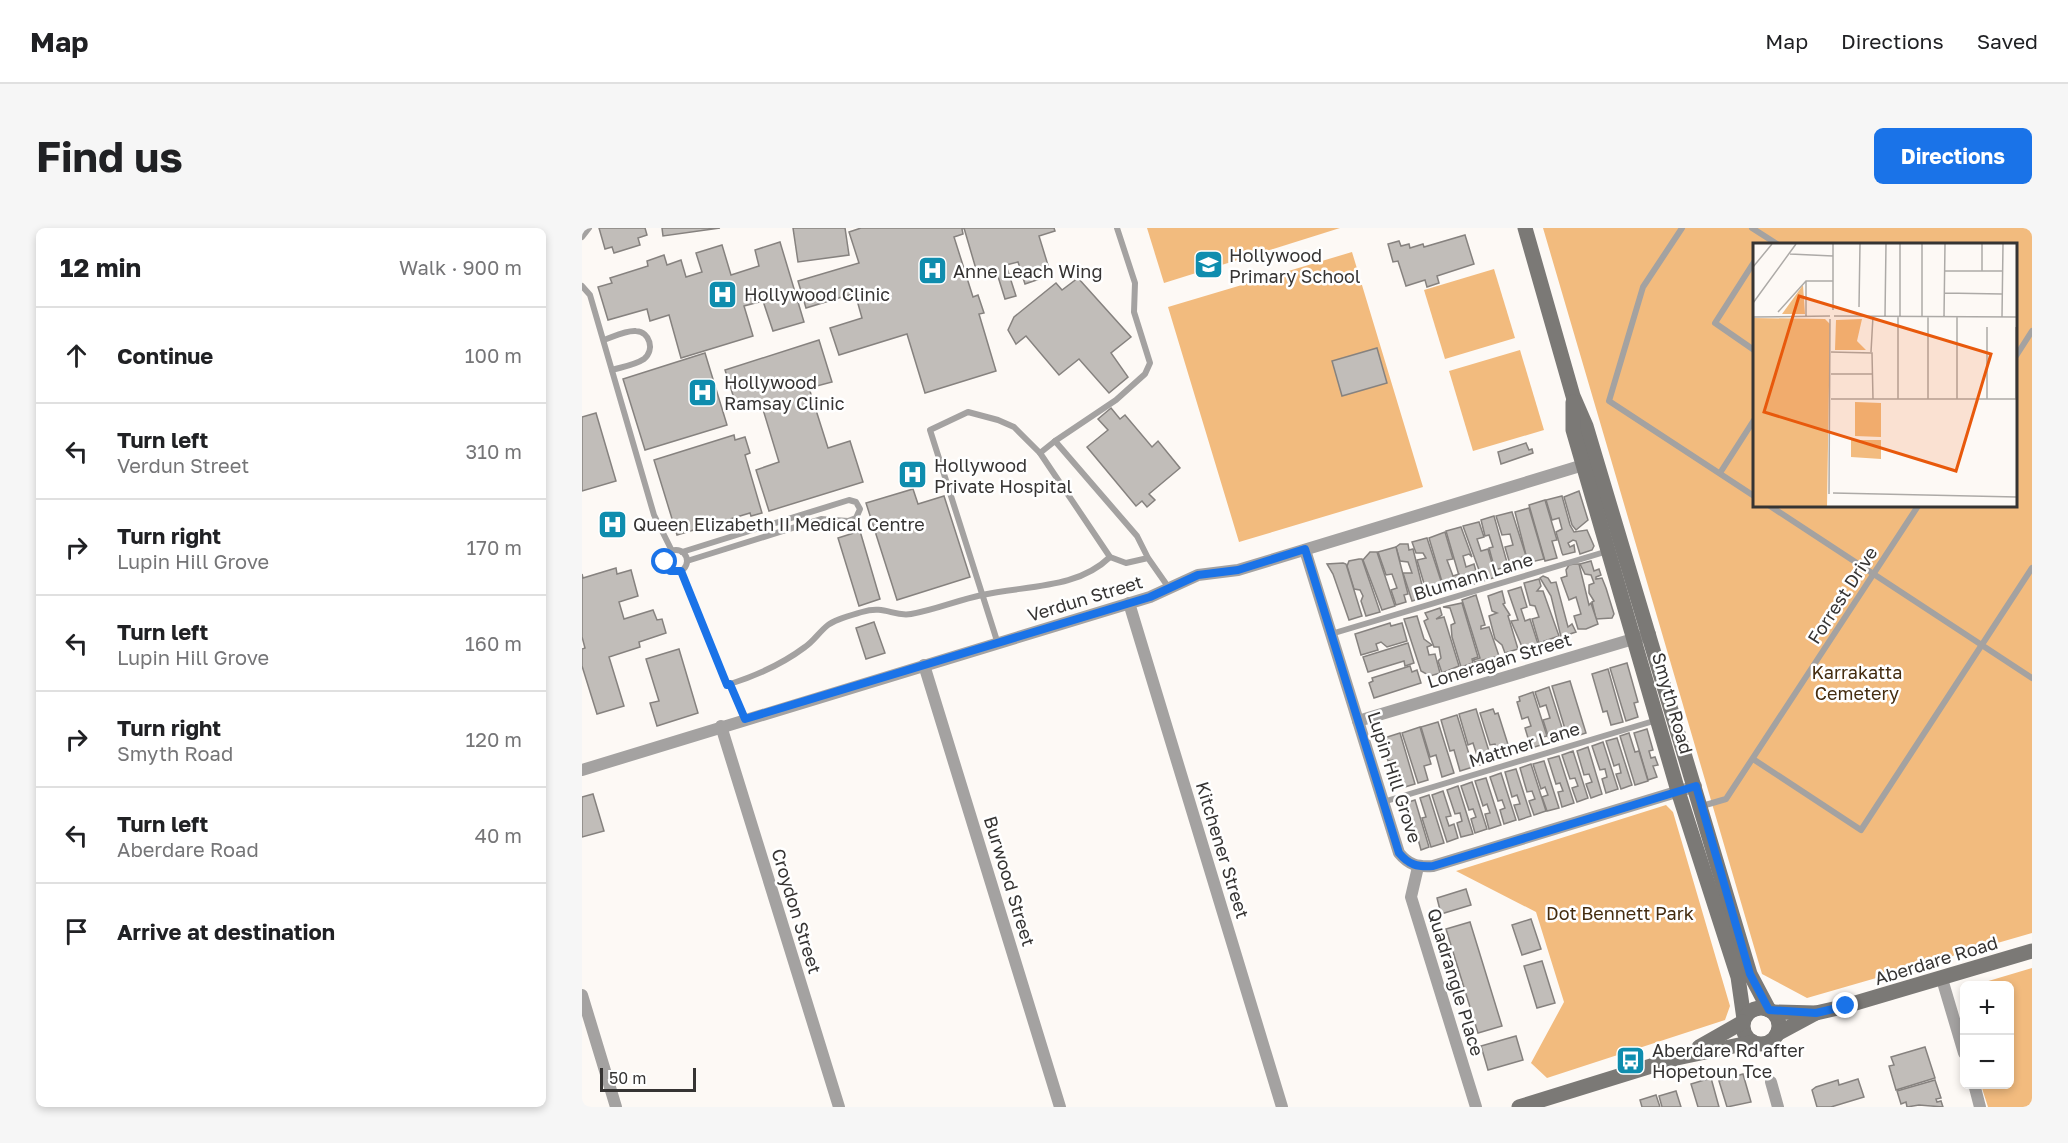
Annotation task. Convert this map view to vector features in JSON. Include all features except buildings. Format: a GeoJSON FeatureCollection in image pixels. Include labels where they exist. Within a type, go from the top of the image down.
{"type":"FeatureCollection","features":[{"type":"Feature","properties":{"kind":"main road","name":"Smyth Road"},"geometry":{"type":"LineString","coordinates":[[1525,228],[1573,396],[1586,426],[1590,463],[1616,548],[1650,634],[1750,974],[1771,1011]]}},
{"type":"Feature","properties":{"kind":"main road","name":"Smyth Road"},"geometry":{"type":"LineString","coordinates":[[1616,548],[1634,639],[1677,791],[1738,977],[1744,1020]]}},
{"type":"Feature","properties":{"kind":"main road","name":"Aberdare Road"},"geometry":{"type":"LineString","coordinates":[[1777,1034],[1816,1013],[1942,979],[2032,951]]}},
{"type":"Feature","properties":{"kind":"main road"},"geometry":{"type":"LineString","coordinates":[[1520,1107],[1677,1058],[1753,1042],[1769,1042],[1777,1034],[1779,1025],[1771,1011],[1758,1008],[1744,1020],[1677,1058]]}},
{"type":"Feature","properties":{"kind":"main road","name":"Aberdare Road"},"geometry":{"type":"LineString","coordinates":[[1771,1011],[1816,1013]]}},
{"type":"Feature","properties":{"kind":"main road"},"geometry":{"type":"LineString","coordinates":[[1744,1020],[1746,1036],[1753,1042]]}},
{"type":"Feature","properties":{"kind":"street","name":"Verdun Street"},"geometry":{"type":"LineString","coordinates":[[582,770],[1129,603],[1169,589],[1198,575],[1238,570],[1590,463]]}},
{"type":"Feature","properties":{"kind":"street","name":"Lupin Hill Grove"},"geometry":{"type":"LineString","coordinates":[[1305,549],[1399,853],[1407,862],[1419,867],[1433,866],[1696,786]]}},
{"type":"Feature","properties":{"kind":"street","name":"Kitchener Street"},"geometry":{"type":"LineString","coordinates":[[1129,603],[1282,1107]]}},
{"type":"Feature","properties":{"kind":"street","name":"Loneragan Street"},"geometry":{"type":"LineString","coordinates":[[1358,721],[1650,634]]}},
{"type":"Feature","properties":{"kind":"street","name":"Burwood Street"},"geometry":{"type":"LineString","coordinates":[[924,665],[1060,1107]]}},
{"type":"Feature","properties":{"kind":"street","name":"Croydon Street"},"geometry":{"type":"LineString","coordinates":[[721,726],[839,1107]]}},
{"type":"Feature","properties":{"kind":"street","name":"Quadrangle Place"},"geometry":{"type":"LineString","coordinates":[[1419,867],[1411,897],[1476,1107]]}},
{"type":"Feature","properties":{"kind":"street"},"geometry":{"type":"LineString","coordinates":[[1942,979],[1960,1037]]}},
{"type":"Feature","properties":{"kind":"street"},"geometry":{"type":"LineString","coordinates":[[582,995],[616,1107]]}},
{"type":"Feature","properties":{"kind":"street"},"geometry":{"type":"LineString","coordinates":[[1771,1082],[1778,1107]]}},
{"type":"Feature","properties":{"kind":"street"},"geometry":{"type":"LineString","coordinates":[[1975,1089],[1980,1107]]}},
{"type":"Feature","properties":{"kind":"lane"},"geometry":{"type":"LineString","coordinates":[[582,237],[589,228]]}},
{"type":"Feature","properties":{"kind":"lane"},"geometry":{"type":"LineString","coordinates":[[1040,453],[1116,400],[1145,374],[1150,363],[1134,312],[1135,284],[1117,228]]}},
{"type":"Feature","properties":{"kind":"lane"},"geometry":{"type":"LineString","coordinates":[[1682,228],[1642,287],[1609,401],[1753,495]]}},
{"type":"Feature","properties":{"kind":"lane"},"geometry":{"type":"LineString","coordinates":[[1752,228],[1767,242]]}},
{"type":"Feature","properties":{"kind":"lane"},"geometry":{"type":"LineString","coordinates":[[1753,264],[1715,323],[1753,349]]}},
{"type":"Feature","properties":{"kind":"lane"},"geometry":{"type":"LineString","coordinates":[[582,286],[590,295],[654,515],[672,551]]}},
{"type":"Feature","properties":{"kind":"lane"},"geometry":{"type":"LineString","coordinates":[[604,340],[633,331],[642,332],[648,338],[651,346],[649,354],[642,360],[612,370]]}},
{"type":"Feature","properties":{"kind":"lane"},"geometry":{"type":"LineString","coordinates":[[2017,354],[2032,331]]}},
{"type":"Feature","properties":{"kind":"lane"},"geometry":{"type":"LineString","coordinates":[[998,644],[930,430],[968,412],[1014,427],[1040,453],[1110,557],[1126,563],[1148,558]]}},
{"type":"Feature","properties":{"kind":"lane"},"geometry":{"type":"LineString","coordinates":[[1720,473],[1753,423]]}},
{"type":"Feature","properties":{"kind":"lane"},"geometry":{"type":"LineString","coordinates":[[1055,441],[1137,536],[1148,558],[1169,589]]}},
{"type":"Feature","properties":{"kind":"lane"},"geometry":{"type":"LineString","coordinates":[[849,500],[856,502],[860,509],[856,518],[848,521],[821,519],[687,561],[681,571],[674,572],[666,566],[666,555],[672,551],[682,552],[849,500]]}},
{"type":"Feature","properties":{"kind":"lane"},"geometry":{"type":"LineString","coordinates":[[1772,507],[2032,678]]}},
{"type":"Feature","properties":{"kind":"lane","name":"Forrest Drive"},"geometry":{"type":"LineString","coordinates":[[1702,806],[1726,799],[1917,507]]}},
{"type":"Feature","properties":{"kind":"lane","name":"Blumann Lane"},"geometry":{"type":"LineString","coordinates":[[1331,634],[1616,548]]}},
{"type":"Feature","properties":{"kind":"lane"},"geometry":{"type":"LineString","coordinates":[[682,552],[687,561]]}},
{"type":"Feature","properties":{"kind":"lane"},"geometry":{"type":"LineString","coordinates":[[681,571],[727,685],[777,666],[807,646],[829,624],[856,614],[880,608],[909,615],[984,594],[1047,585],[1077,578],[1098,569],[1110,557]]}},
{"type":"Feature","properties":{"kind":"lane"},"geometry":{"type":"LineString","coordinates":[[1753,759],[1861,830],[2032,568]]}},
{"type":"Feature","properties":{"kind":"lane"},"geometry":{"type":"LineString","coordinates":[[730,684],[745,719]]}},
{"type":"Feature","properties":{"kind":"lane","name":"Mattner Lane"},"geometry":{"type":"LineString","coordinates":[[1383,802],[1674,714]]}},
{"type":"Feature","properties":{"kind":"green space"},"geometry":{"type":"Polygon","coordinates":[[[1147,228],[1340,228],[1164,283],[1147,228]]]}},
{"type":"Feature","properties":{"kind":"green space","name":"Karrakatta Cemetery"},"geometry":{"type":"Polygon","coordinates":[[[1543,228],[2032,228],[2032,933],[1807,998],[1762,974],[1543,228]]]}},
{"type":"Feature","properties":{"kind":"green space"},"geometry":{"type":"Polygon","coordinates":[[[1352,252],[1423,487],[1239,542],[1168,307],[1352,252]],[[1377,348],[1332,361],[1342,396],[1387,383],[1377,348]]]}},
{"type":"Feature","properties":{"kind":"green space"},"geometry":{"type":"Polygon","coordinates":[[[1494,269],[1515,338],[1445,359],[1424,290],[1494,269]]]}},
{"type":"Feature","properties":{"kind":"green space"},"geometry":{"type":"Polygon","coordinates":[[[1520,350],[1544,430],[1473,451],[1449,371],[1520,350]]]}},
{"type":"Feature","properties":{"kind":"green space","name":"Dot Bennett Park"},"geometry":{"type":"Polygon","coordinates":[[[1666,805],[1673,812],[1730,1006],[1725,1020],[1547,1078],[1531,1063],[1564,1002],[1536,912],[1456,871],[1666,805]]]}},
{"type":"Feature","properties":{"kind":"green space"},"geometry":{"type":"Polygon","coordinates":[[[2032,968],[2032,1107],[1988,1107],[1982,1089],[2014,1089],[2014,981],[1988,981],[2032,968]]]}},
{"type":"Feature","properties":{"kind":"place","name":"Hollywood Primary School"},"geometry":{"type":"Point","coordinates":[1208,265]}},
{"type":"Feature","properties":{"kind":"place","name":"Anne Leach Wing"},"geometry":{"type":"Point","coordinates":[932,271]}},
{"type":"Feature","properties":{"kind":"place","name":"Hollywood Clinic"},"geometry":{"type":"Point","coordinates":[723,294]}},
{"type":"Feature","properties":{"kind":"place","name":"Hollywood Ramsay Clinic"},"geometry":{"type":"Point","coordinates":[703,392]}},
{"type":"Feature","properties":{"kind":"place","name":"Hollywood Private Hospital"},"geometry":{"type":"Point","coordinates":[913,475]}},
{"type":"Feature","properties":{"kind":"place","name":"Queen Elizabeth II Medical Centre"},"geometry":{"type":"Point","coordinates":[612,524]}},
{"type":"Feature","properties":{"kind":"place","name":"Aberdare Rd after Hopetoun Tce"},"geometry":{"type":"Point","coordinates":[1631,1060]}},
{"type":"Feature","properties":{"kind":"route"},"geometry":{"type":"LineString","coordinates":[[665,562],[670,571],[681,571],[718,667],[727,685],[730,684],[745,719],[1150,597],[1198,575],[1238,570],[1305,549],[1399,853],[1407,862],[1419,867],[1433,866],[1696,786],[1750,974],[1769,1010],[1816,1013],[1846,1006]]}}]}
